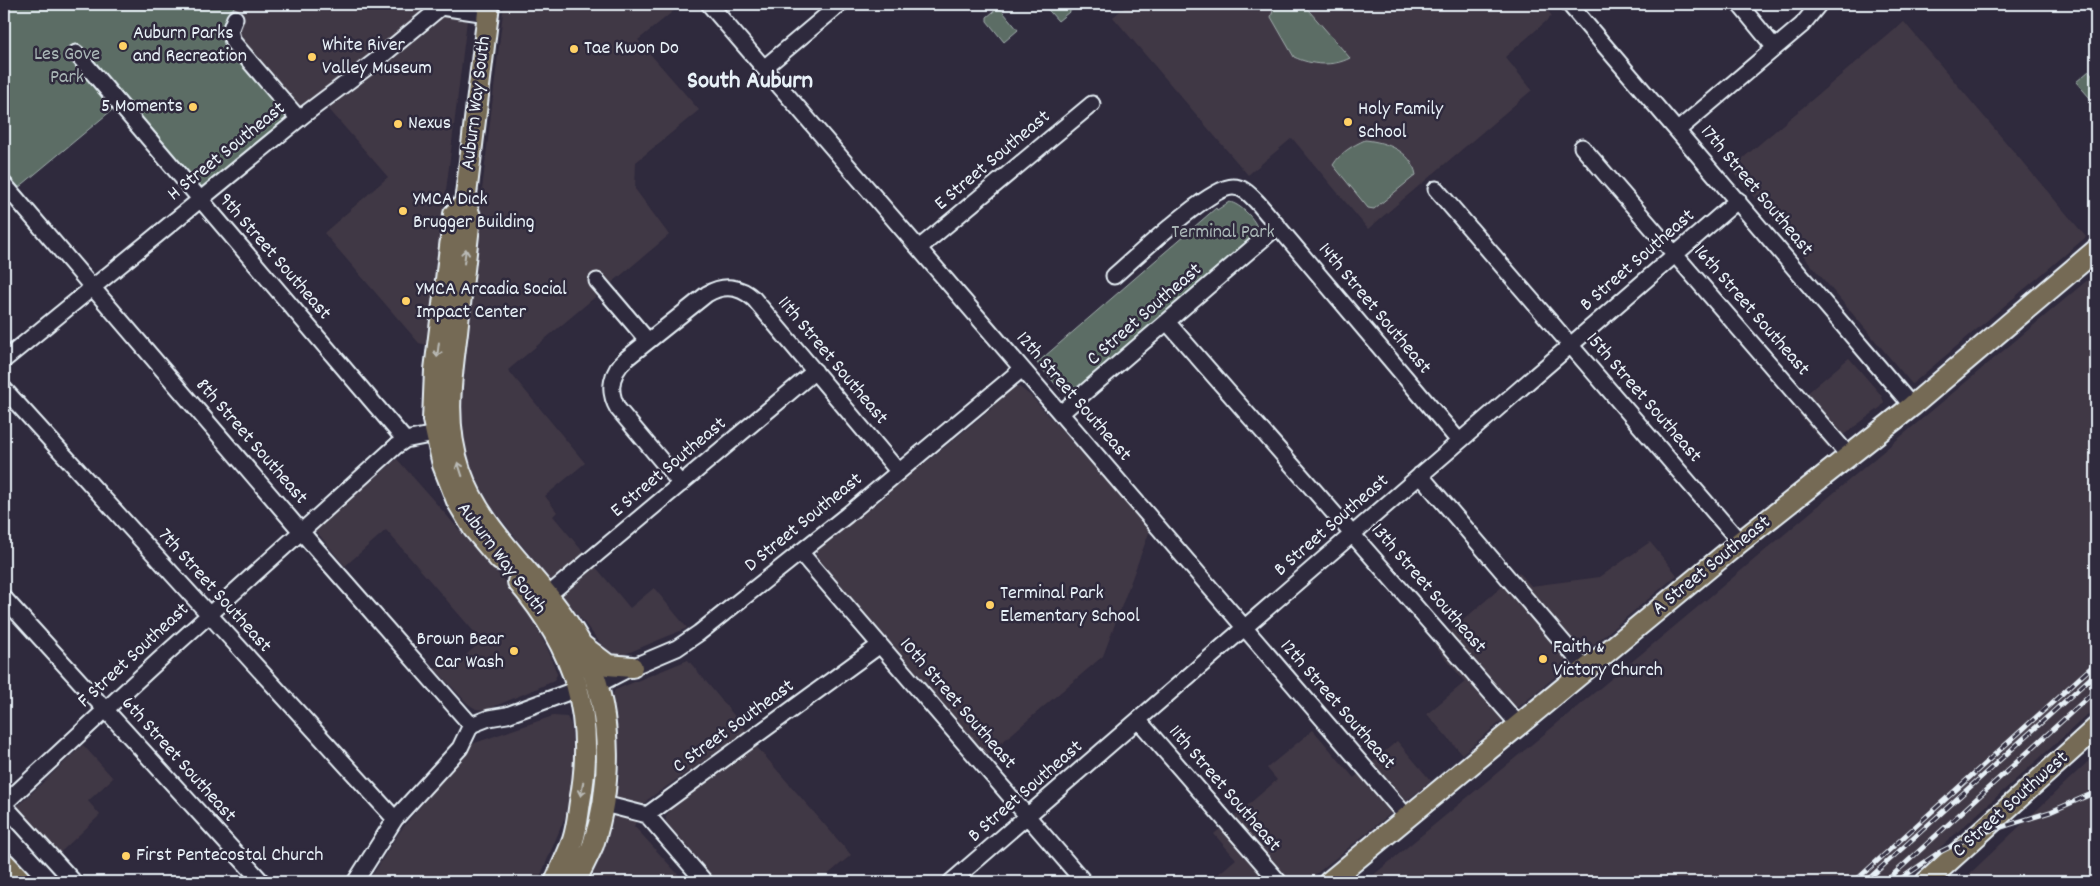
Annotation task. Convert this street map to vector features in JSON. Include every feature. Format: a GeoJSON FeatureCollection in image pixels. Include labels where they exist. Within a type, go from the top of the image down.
{"type":"FeatureCollection","features":[{"type":"Feature","properties":{"kind":"highway"},"geometry":{"type":"LineString","coordinates":[[12,872],[33,882]]}},
{"type":"Feature","properties":{"kind":"main road","name":"Auburn Way South"},"geometry":{"type":"LineString","coordinates":[[488,9],[465,203],[454,214],[452,228],[433,397],[442,432],[447,478],[462,511],[473,528],[541,611],[571,667],[578,689],[586,735],[585,773],[573,839],[554,882]]}},
{"type":"Feature","properties":{"kind":"main road","name":"A Street Southeast"},"geometry":{"type":"LineString","coordinates":[[1328,882],[1740,542],[1850,457],[1912,406],[2096,250]]}},
{"type":"Feature","properties":{"kind":"main road","name":"Auburn Way South"},"geometry":{"type":"LineString","coordinates":[[442,432],[483,516],[561,613],[581,645],[597,685],[606,744],[604,804],[593,845],[575,882]]}},
{"type":"Feature","properties":{"kind":"main road"},"geometry":{"type":"LineString","coordinates":[[561,613],[562,627],[580,668],[578,689],[590,703],[594,712],[599,768],[605,778]]}},
{"type":"Feature","properties":{"kind":"main road"},"geometry":{"type":"LineString","coordinates":[[581,645],[608,665],[632,667]]}},
{"type":"Feature","properties":{"kind":"main road","name":"C Street Southwest"},"geometry":{"type":"LineString","coordinates":[[1926,882],[2096,728]]}},
{"type":"Feature","properties":{"kind":"street","name":"12th Street Southeast"},"geometry":{"type":"LineString","coordinates":[[709,4],[1407,817]]}},
{"type":"Feature","properties":{"kind":"street"},"geometry":{"type":"LineString","coordinates":[[764,68],[840,4]]}},
{"type":"Feature","properties":{"kind":"street","name":"17th Street Southeast"},"geometry":{"type":"LineString","coordinates":[[1570,4],[1912,406]]}},
{"type":"Feature","properties":{"kind":"street"},"geometry":{"type":"LineString","coordinates":[[1739,4],[1775,48]]}},
{"type":"Feature","properties":{"kind":"street"},"geometry":{"type":"LineString","coordinates":[[1678,130],[1802,25],[1819,4]]}},
{"type":"Feature","properties":{"kind":"street","name":"H Street Southeast"},"geometry":{"type":"LineString","coordinates":[[4,360],[298,119],[378,59],[441,7],[488,9]]}},
{"type":"Feature","properties":{"kind":"street"},"geometry":{"type":"LineString","coordinates":[[234,18],[230,31],[233,42],[298,119]]}},
{"type":"Feature","properties":{"kind":"street","name":"9th Street Southeast"},"geometry":{"type":"LineString","coordinates":[[76,53],[199,200],[405,440]]}},
{"type":"Feature","properties":{"kind":"street","name":"E Street Southeast"},"geometry":{"type":"LineString","coordinates":[[919,248],[1092,104]]}},
{"type":"Feature","properties":{"kind":"street","name":"16th Street Southeast"},"geometry":{"type":"LineString","coordinates":[[1582,147],[1850,457]]}},
{"type":"Feature","properties":{"kind":"street","name":"8th Street Southeast"},"geometry":{"type":"LineString","coordinates":[[4,184],[301,532],[470,725]]}},
{"type":"Feature","properties":{"kind":"street","name":"14th Street Southeast"},"geometry":{"type":"LineString","coordinates":[[1114,276],[1193,209],[1221,191],[1233,187],[1246,191],[1278,226],[1459,442]]}},
{"type":"Feature","properties":{"kind":"street","name":"15th Street Southeast"},"geometry":{"type":"LineString","coordinates":[[1436,189],[1740,542]]}},
{"type":"Feature","properties":{"kind":"street","name":"B Street Southeast"},"geometry":{"type":"LineString","coordinates":[[951,882],[1140,721],[1420,475],[1738,200]]}},
{"type":"Feature","properties":{"kind":"street","name":"C Street Southeast"},"geometry":{"type":"LineString","coordinates":[[1060,413],[1278,226]]}},
{"type":"Feature","properties":{"kind":"street"},"geometry":{"type":"LineString","coordinates":[[597,280],[648,342],[620,365],[614,374],[611,386],[612,397],[618,409],[681,484]]}},
{"type":"Feature","properties":{"kind":"street","name":"11th Street Southeast"},"geometry":{"type":"LineString","coordinates":[[648,342],[709,293],[728,287],[741,289],[752,297],[898,471]]}},
{"type":"Feature","properties":{"kind":"street","name":"13th Street Southeast"},"geometry":{"type":"LineString","coordinates":[[1167,322],[1519,725]]}},
{"type":"Feature","properties":{"kind":"street","name":"D Street Southeast"},"geometry":{"type":"LineString","coordinates":[[597,685],[688,641],[800,552],[1022,369]]}},
{"type":"Feature","properties":{"kind":"street","name":"E Street Southeast"},"geometry":{"type":"LineString","coordinates":[[548,596],[815,371]]}},
{"type":"Feature","properties":{"kind":"street","name":"7th Street Southeast"},"geometry":{"type":"LineString","coordinates":[[4,389],[395,819]]}},
{"type":"Feature","properties":{"kind":"street"},"geometry":{"type":"LineString","coordinates":[[405,440],[442,432]]}},
{"type":"Feature","properties":{"kind":"street","name":"F Street Southeast"},"geometry":{"type":"LineString","coordinates":[[4,805],[209,615],[405,440]]}},
{"type":"Feature","properties":{"kind":"street"},"geometry":{"type":"LineString","coordinates":[[1420,475],[1586,669]]}},
{"type":"Feature","properties":{"kind":"street","name":"10th Street Southeast"},"geometry":{"type":"LineString","coordinates":[[800,552],[1084,882]]}},
{"type":"Feature","properties":{"kind":"street","name":"6th Street Southeast"},"geometry":{"type":"LineString","coordinates":[[4,598],[262,882]]}},
{"type":"Feature","properties":{"kind":"street","name":"C Street Southeast"},"geometry":{"type":"LineString","coordinates":[[646,815],[880,645]]}},
{"type":"Feature","properties":{"kind":"street"},"geometry":{"type":"LineString","coordinates":[[355,882],[395,819],[460,748],[470,725],[489,718],[507,715],[578,689]]}},
{"type":"Feature","properties":{"kind":"street","name":"11th Street Southeast"},"geometry":{"type":"LineString","coordinates":[[1140,721],[1278,882]]}},
{"type":"Feature","properties":{"kind":"street"},"geometry":{"type":"LineString","coordinates":[[604,804],[646,815],[705,882]]}},
{"type":"Feature","properties":{"kind":"street"},"geometry":{"type":"LineString","coordinates":[[4,805],[74,882]]}},
{"type":"Feature","properties":{"kind":"shaded area"},"geometry":{"type":"Polygon","coordinates":[[[236,4],[469,4],[427,345],[419,343],[324,233],[388,177],[327,107],[311,120],[305,114],[293,123],[220,34],[223,24],[236,4]]]}},
{"type":"Feature","properties":{"kind":"shaded area"},"geometry":{"type":"Polygon","coordinates":[[[504,4],[682,4],[638,40],[699,110],[636,162],[635,189],[669,235],[508,370],[585,463],[545,496],[557,512],[553,516],[630,608],[654,588],[687,628],[623,655],[613,654],[606,650],[488,503],[468,466],[462,436],[457,402],[504,4]]]}},
{"type":"Feature","properties":{"kind":"shaded area","name":"Holy Family School"},"geometry":{"type":"Polygon","coordinates":[[[1129,4],[1542,4],[1552,16],[1505,57],[1532,90],[1368,229],[1292,138],[1248,175],[1113,17],[1129,4]]]}},
{"type":"Feature","properties":{"kind":"shaded area"},"geometry":{"type":"Polygon","coordinates":[[[1904,22],[2086,237],[1912,384],[1730,169],[1904,22]]]}},
{"type":"Feature","properties":{"kind":"shaded area"},"geometry":{"type":"Polygon","coordinates":[[[2096,273],[2096,707],[1902,882],[1365,882],[1669,631],[2096,273]]]}},
{"type":"Feature","properties":{"kind":"shaded area"},"geometry":{"type":"Polygon","coordinates":[[[1849,358],[1881,395],[1884,402],[1881,407],[1827,447],[1792,406],[1849,358]]]}},
{"type":"Feature","properties":{"kind":"shaded area","name":"Terminal Park Elementary School"},"geometry":{"type":"Polygon","coordinates":[[[1018,386],[1031,396],[1150,530],[1103,656],[987,755],[817,557],[816,550],[835,532],[843,530],[887,495],[891,486],[916,466],[924,464],[991,409],[997,399],[1012,387],[1018,386]]]}},
{"type":"Feature","properties":{"kind":"shaded area"},"geometry":{"type":"Polygon","coordinates":[[[397,459],[514,592],[535,624],[549,652],[557,674],[554,681],[486,710],[476,709],[468,704],[434,668],[459,661],[482,641],[386,530],[345,566],[315,530],[397,459]]]}},
{"type":"Feature","properties":{"kind":"shaded area"},"geometry":{"type":"Polygon","coordinates":[[[1650,542],[1677,575],[1462,754],[1427,714],[1465,682],[1434,645],[1519,572],[1531,586],[1600,577],[1650,542]]]}},
{"type":"Feature","properties":{"kind":"shaded area"},"geometry":{"type":"Polygon","coordinates":[[[688,660],[747,731],[647,800],[634,826],[685,882],[588,882],[599,857],[619,780],[617,733],[612,696],[615,690],[688,660]]]}},
{"type":"Feature","properties":{"kind":"shaded area"},"geometry":{"type":"Polygon","coordinates":[[[553,716],[567,717],[571,725],[575,776],[565,817],[538,882],[368,882],[398,834],[469,745],[553,716]]]}},
{"type":"Feature","properties":{"kind":"shaded area"},"geometry":{"type":"Polygon","coordinates":[[[1313,730],[1354,778],[1397,741],[1431,781],[1306,882],[1209,882],[1236,859],[1214,834],[1277,780],[1267,768],[1313,730]]]}},
{"type":"Feature","properties":{"kind":"shaded area"},"geometry":{"type":"Polygon","coordinates":[[[83,745],[113,778],[88,801],[100,815],[48,864],[5,818],[83,745]]]}},
{"type":"Feature","properties":{"kind":"shaded area"},"geometry":{"type":"Polygon","coordinates":[[[756,746],[851,855],[819,882],[717,882],[666,822],[666,816],[671,809],[756,746]]]}},
{"type":"Feature","properties":{"kind":"shaded area"},"geometry":{"type":"Polygon","coordinates":[[[2096,754],[2096,882],[1961,882],[2096,754]]]}},
{"type":"Feature","properties":{"kind":"green space","name":"Les Gove Park"},"geometry":{"type":"Polygon","coordinates":[[[4,4],[236,4],[223,24],[220,34],[293,123],[199,200],[118,105],[17,189],[4,173],[4,4]]]}},
{"type":"Feature","properties":{"kind":"green space"},"geometry":{"type":"Polygon","coordinates":[[[1043,4],[1079,4],[1058,21],[1043,4]]]}},
{"type":"Feature","properties":{"kind":"green space"},"geometry":{"type":"Polygon","coordinates":[[[1275,4],[1303,4],[1350,58],[1336,63],[1322,64],[1294,57],[1271,17],[1275,4]]]}},
{"type":"Feature","properties":{"kind":"green space"},"geometry":{"type":"Polygon","coordinates":[[[999,7],[1018,30],[1004,42],[987,21],[987,17],[999,7]]]}},
{"type":"Feature","properties":{"kind":"green space"},"geometry":{"type":"Polygon","coordinates":[[[2089,71],[2096,79],[2096,105],[2076,82],[2089,71]]]}},
{"type":"Feature","properties":{"kind":"green space"},"geometry":{"type":"Polygon","coordinates":[[[1365,140],[1397,149],[1409,160],[1414,167],[1416,175],[1374,209],[1368,208],[1333,165],[1347,150],[1365,140]]]}},
{"type":"Feature","properties":{"kind":"green space","name":"Terminal Park"},"geometry":{"type":"Polygon","coordinates":[[[1229,202],[1244,210],[1253,219],[1258,234],[1074,390],[1064,394],[1037,363],[1216,208],[1217,210],[1229,202]]]}},
{"type":"Feature","properties":{"kind":"railway"},"geometry":{"type":"LineString","coordinates":[[1854,882],[2096,663]]}},
{"type":"Feature","properties":{"kind":"railway"},"geometry":{"type":"LineString","coordinates":[[1865,882],[2096,673]]}},
{"type":"Feature","properties":{"kind":"railway"},"geometry":{"type":"LineString","coordinates":[[1885,882],[2096,690]]}},
{"type":"Feature","properties":{"kind":"railway"},"geometry":{"type":"LineString","coordinates":[[1896,882],[1938,853],[1958,843],[1979,834],[2050,812],[2096,792]]}},
{"type":"Feature","properties":{"kind":"place","name":"Auburn Parks and Recreation"},"geometry":{"type":"Point","coordinates":[123,46]}},
{"type":"Feature","properties":{"kind":"place","name":"Tae Kwon Do"},"geometry":{"type":"Point","coordinates":[574,49]}},
{"type":"Feature","properties":{"kind":"place","name":"White River Valley Museum"},"geometry":{"type":"Point","coordinates":[312,57]}},
{"type":"Feature","properties":{"kind":"place","name":"5 Moments"},"geometry":{"type":"Point","coordinates":[193,107]}},
{"type":"Feature","properties":{"kind":"place","name":"Holy Family School"},"geometry":{"type":"Point","coordinates":[1348,122]}},
{"type":"Feature","properties":{"kind":"place","name":"Nexus"},"geometry":{"type":"Point","coordinates":[398,124]}},
{"type":"Feature","properties":{"kind":"place","name":"YMCA Dick Brugger Building"},"geometry":{"type":"Point","coordinates":[403,211]}},
{"type":"Feature","properties":{"kind":"place","name":"YMCA Arcadia Social Impact Center"},"geometry":{"type":"Point","coordinates":[406,301]}},
{"type":"Feature","properties":{"kind":"place","name":"Terminal Park Elementary School"},"geometry":{"type":"Point","coordinates":[990,605]}},
{"type":"Feature","properties":{"kind":"place","name":"Brown Bear Car Wash"},"geometry":{"type":"Point","coordinates":[514,651]}},
{"type":"Feature","properties":{"kind":"place","name":"Faith & Victory Church"},"geometry":{"type":"Point","coordinates":[1543,659]}},
{"type":"Feature","properties":{"kind":"place","name":"First Pentecostal Church"},"geometry":{"type":"Point","coordinates":[126,856]}},
{"type":"Feature","properties":{"kind":"district","name":"South Auburn"},"geometry":{"type":"Point","coordinates":[750,82]}}]}
